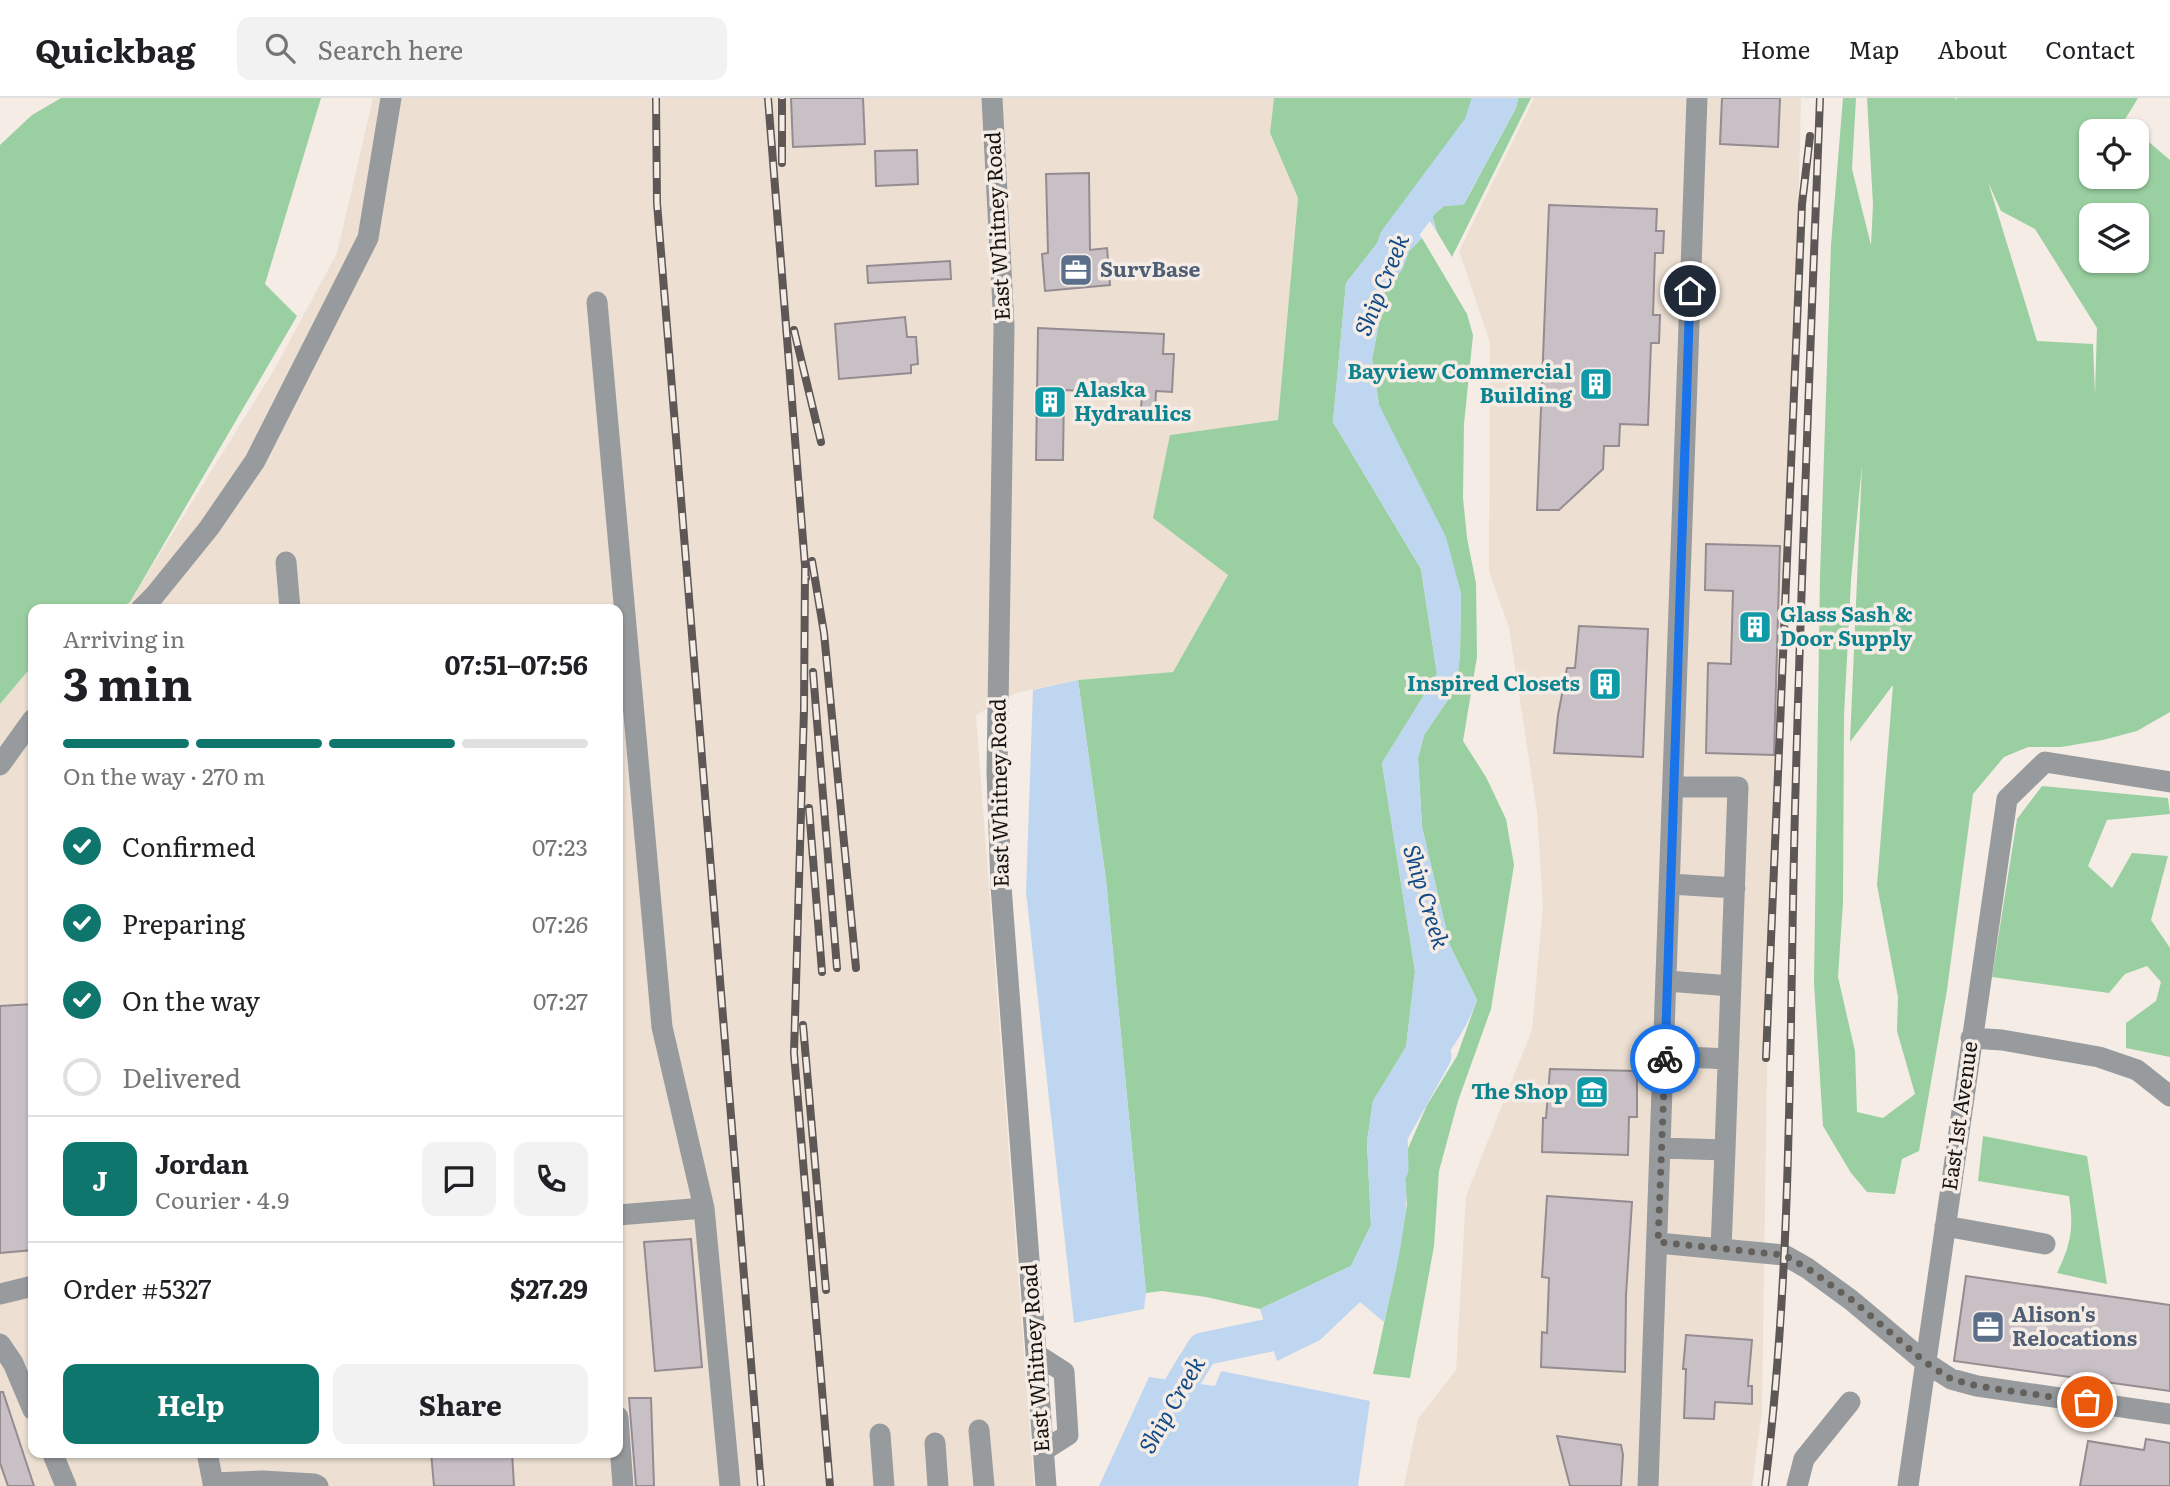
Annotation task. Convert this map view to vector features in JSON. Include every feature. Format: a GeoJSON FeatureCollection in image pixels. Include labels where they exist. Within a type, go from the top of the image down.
{"type":"FeatureCollection","features":[{"type":"Feature","properties":{"kind":"street"},"geometry":{"type":"LineString","coordinates":[[146,604],[209,528],[255,461],[368,238],[391,98]]}},
{"type":"Feature","properties":{"kind":"street","name":"East Whitney Road"},"geometry":{"type":"LineString","coordinates":[[992,98],[1004,327],[997,772],[1002,899],[1046,1486]]}},
{"type":"Feature","properties":{"kind":"street"},"geometry":{"type":"LineString","coordinates":[[1648,1486],[1662,1148],[1696,98]]}},
{"type":"Feature","properties":{"kind":"street"},"geometry":{"type":"LineString","coordinates":[[597,302],[662,1027],[704,1208],[730,1486]]}},
{"type":"Feature","properties":{"kind":"street"},"geometry":{"type":"LineString","coordinates":[[286,562],[290,604]]}},
{"type":"Feature","properties":{"kind":"street"},"geometry":{"type":"LineString","coordinates":[[0,765],[28,726]]}},
{"type":"Feature","properties":{"kind":"street","name":"East 1st Avenue"},"geometry":{"type":"LineString","coordinates":[[1908,1486],[2007,799],[2045,762],[2170,782]]}},
{"type":"Feature","properties":{"kind":"street"},"geometry":{"type":"LineString","coordinates":[[1674,787],[1738,787],[1721,1249]]}},
{"type":"Feature","properties":{"kind":"street"},"geometry":{"type":"LineString","coordinates":[[1670,884],[1735,888]]}},
{"type":"Feature","properties":{"kind":"street"},"geometry":{"type":"LineString","coordinates":[[1667,981],[1731,986]]}},
{"type":"Feature","properties":{"kind":"street"},"geometry":{"type":"LineString","coordinates":[[1971,1038],[2002,1040],[2099,1057],[2137,1070],[2170,1096]]}},
{"type":"Feature","properties":{"kind":"street"},"geometry":{"type":"LineString","coordinates":[[1665,1056],[1728,1059]]}},
{"type":"Feature","properties":{"kind":"street"},"geometry":{"type":"LineString","coordinates":[[1662,1148],[1725,1150]]}},
{"type":"Feature","properties":{"kind":"street"},"geometry":{"type":"LineString","coordinates":[[623,1215],[704,1208]]}},
{"type":"Feature","properties":{"kind":"street"},"geometry":{"type":"LineString","coordinates":[[1945,1226],[2045,1244]]}},
{"type":"Feature","properties":{"kind":"street"},"geometry":{"type":"LineString","coordinates":[[1658,1242],[1784,1255],[1852,1300],[1925,1362],[1951,1379],[1977,1386],[2170,1414]]}},
{"type":"Feature","properties":{"kind":"street"},"geometry":{"type":"LineString","coordinates":[[0,1294],[28,1287]]}},
{"type":"Feature","properties":{"kind":"street"},"geometry":{"type":"LineString","coordinates":[[0,1344],[13,1363],[28,1398]]}},
{"type":"Feature","properties":{"kind":"street"},"geometry":{"type":"LineString","coordinates":[[1797,1486],[1804,1459],[1850,1402]]}},
{"type":"Feature","properties":{"kind":"street"},"geometry":{"type":"LineString","coordinates":[[979,1430],[984,1486]]}},
{"type":"Feature","properties":{"kind":"street"},"geometry":{"type":"LineString","coordinates":[[880,1434],[884,1486]]}},
{"type":"Feature","properties":{"kind":"street"},"geometry":{"type":"LineString","coordinates":[[935,1443],[938,1486]]}},
{"type":"Feature","properties":{"kind":"street"},"geometry":{"type":"LineString","coordinates":[[54,1458],[66,1486]]}},
{"type":"Feature","properties":{"kind":"street"},"geometry":{"type":"LineString","coordinates":[[208,1458],[213,1485],[263,1481],[318,1486]]}},
{"type":"Feature","properties":{"kind":"street"},"geometry":{"type":"LineString","coordinates":[[621,1458],[623,1486]]}},
{"type":"Feature","properties":{"kind":"shaded area"},"geometry":{"type":"Polygon","coordinates":[[[373,98],[1274,98],[1270,134],[1298,198],[1278,420],[1170,435],[1228,575],[1173,672],[1078,680],[1016,693],[976,715],[1034,1486],[0,1486],[0,704],[28,671],[28,1458],[623,1458],[623,604],[127,604],[274,370],[337,253],[373,98]]]}},
{"type":"Feature","properties":{"kind":"shaded area"},"geometry":{"type":"Polygon","coordinates":[[[1534,98],[1801,98],[1795,357],[1768,1003],[1762,1412],[1752,1486],[1404,1486],[1418,1419],[1456,1370],[1466,1196],[1532,1030],[1543,905],[1537,812],[1509,628],[1489,571],[1490,343],[1459,251],[1534,98]]]}},
{"type":"Feature","properties":{"kind":"green space"},"geometry":{"type":"Polygon","coordinates":[[[61,98],[321,98],[265,284],[297,316],[130,602],[28,604],[28,671],[0,704],[0,145],[32,115],[61,98]]]}},
{"type":"Feature","properties":{"kind":"green space"},"geometry":{"type":"Polygon","coordinates":[[[1274,98],[1475,98],[1457,142],[1346,283],[1333,422],[1421,569],[1437,674],[1382,763],[1415,971],[1406,1047],[1373,1101],[1367,1142],[1371,1225],[1351,1266],[1260,1309],[1206,1297],[1162,1291],[1146,1293],[1106,880],[1078,680],[1173,672],[1228,575],[1153,518],[1170,435],[1278,420],[1298,198],[1270,133],[1274,98]]]}},
{"type":"Feature","properties":{"kind":"green space"},"geometry":{"type":"Polygon","coordinates":[[[1518,98],[1531,98],[1452,257],[1437,232],[1432,216],[1444,206],[1464,204],[1516,108],[1518,98]]]}},
{"type":"Feature","properties":{"kind":"green space"},"geometry":{"type":"Polygon","coordinates":[[[1843,98],[1856,98],[1852,169],[1871,245],[1873,205],[1867,98],[2138,98],[2125,119],[2079,119],[2079,189],[2149,189],[2149,142],[2170,160],[2170,712],[2137,731],[2103,740],[2061,747],[2028,747],[2004,757],[1973,794],[1947,990],[1919,1151],[1902,1159],[1895,1194],[1867,1192],[1851,1173],[1823,1126],[1814,983],[1820,576],[1831,245],[1843,98]],[[1988,182],[2037,341],[2093,344],[2095,394],[2097,328],[2035,229],[2001,211],[1988,182]],[[1862,465],[1851,580],[1844,716],[1843,902],[1838,977],[1855,1051],[1857,1112],[1883,1118],[1915,1094],[1897,1031],[1898,997],[1877,885],[1893,685],[1850,742],[1862,465]]]}},
{"type":"Feature","properties":{"kind":"green space"},"geometry":{"type":"Polygon","coordinates":[[[1422,238],[1467,314],[1473,335],[1464,424],[1463,498],[1476,583],[1477,657],[1463,741],[1486,777],[1506,819],[1514,865],[1491,1009],[1458,1101],[1439,1171],[1434,1246],[1410,1378],[1373,1374],[1407,1204],[1403,1160],[1427,1105],[1457,1056],[1477,1000],[1450,946],[1422,827],[1418,758],[1424,735],[1456,688],[1460,655],[1461,593],[1379,405],[1372,359],[1386,287],[1398,262],[1422,238]]]}},
{"type":"Feature","properties":{"kind":"green space"},"geometry":{"type":"Polygon","coordinates":[[[2042,786],[2168,798],[2170,814],[2107,820],[2088,866],[2112,888],[2132,853],[2168,856],[2151,920],[2170,948],[2170,1057],[2126,1048],[2126,1023],[2156,1001],[2161,982],[2147,966],[2125,974],[2109,993],[1992,977],[2017,819],[2042,786]]]}},
{"type":"Feature","properties":{"kind":"green space"},"geometry":{"type":"Polygon","coordinates":[[[1983,1136],[2087,1156],[2107,1284],[2057,1273],[2070,1236],[2069,1196],[1978,1181],[1983,1136]]]}},
{"type":"Feature","properties":{"kind":"water"},"geometry":{"type":"Polygon","coordinates":[[[1475,98],[1518,98],[1516,108],[1463,205],[1444,206],[1432,216],[1437,232],[1414,197],[1457,142],[1475,98]]]}},
{"type":"Feature","properties":{"kind":"water"},"geometry":{"type":"Polygon","coordinates":[[[1401,213],[1422,238],[1398,262],[1386,287],[1372,359],[1379,405],[1446,537],[1461,593],[1460,655],[1456,688],[1424,735],[1418,758],[1422,827],[1450,946],[1477,1000],[1470,1018],[1452,1048],[1394,1114],[1405,1171],[1406,1205],[1400,1249],[1384,1322],[1360,1302],[1320,1340],[1277,1361],[1260,1309],[1351,1266],[1371,1225],[1367,1142],[1373,1101],[1406,1047],[1415,971],[1382,763],[1437,674],[1421,569],[1333,422],[1346,283],[1401,213]]]}},
{"type":"Feature","properties":{"kind":"water"},"geometry":{"type":"Polygon","coordinates":[[[1078,680],[1106,880],[1146,1293],[1144,1309],[1074,1323],[1026,892],[1033,690],[1078,680]]]}},
{"type":"Feature","properties":{"kind":"water"},"geometry":{"type":"Polygon","coordinates":[[[1221,1371],[1370,1401],[1358,1486],[1099,1486],[1149,1377],[1215,1386],[1221,1371]]]}},
{"type":"Feature","properties":{"kind":"building"},"geometry":{"type":"Polygon","coordinates":[[[791,98],[863,98],[865,144],[793,147],[791,98]]]}},
{"type":"Feature","properties":{"kind":"building"},"geometry":{"type":"Polygon","coordinates":[[[1722,98],[1780,98],[1778,147],[1720,144],[1722,98]]]}},
{"type":"Feature","properties":{"kind":"building"},"geometry":{"type":"Polygon","coordinates":[[[917,150],[918,184],[876,186],[875,151],[917,150]]]}},
{"type":"Feature","properties":{"kind":"building"},"geometry":{"type":"Polygon","coordinates":[[[1089,173],[1090,250],[1107,248],[1110,285],[1045,291],[1042,254],[1048,253],[1046,174],[1089,173]]]}},
{"type":"Feature","properties":{"kind":"building","name":"Bayview Commercial Building"},"geometry":{"type":"Polygon","coordinates":[[[1549,205],[1657,209],[1656,231],[1664,231],[1663,253],[1655,253],[1653,315],[1660,315],[1659,343],[1651,343],[1648,425],[1620,424],[1619,446],[1604,446],[1603,469],[1559,510],[1537,510],[1549,205]]]}},
{"type":"Feature","properties":{"kind":"building"},"geometry":{"type":"Polygon","coordinates":[[[950,261],[951,279],[868,283],[867,266],[950,261]]]}},
{"type":"Feature","properties":{"kind":"building"},"geometry":{"type":"Polygon","coordinates":[[[905,317],[907,337],[916,337],[918,364],[911,365],[911,373],[839,379],[835,324],[905,317]]]}},
{"type":"Feature","properties":{"kind":"building","name":"Alaska Hydraulics"},"geometry":{"type":"Polygon","coordinates":[[[1038,328],[1164,334],[1163,354],[1174,354],[1172,392],[1156,391],[1155,410],[1141,410],[1142,394],[1064,390],[1063,460],[1036,460],[1038,328]]]}},
{"type":"Feature","properties":{"kind":"building","name":"Glass Sash & Door Supply"},"geometry":{"type":"Polygon","coordinates":[[[1706,544],[1780,546],[1774,755],[1706,753],[1708,663],[1731,664],[1733,591],[1705,590],[1706,544]]]}},
{"type":"Feature","properties":{"kind":"building","name":"Inspired Closets"},"geometry":{"type":"Polygon","coordinates":[[[1579,626],[1648,629],[1643,757],[1554,753],[1567,668],[1575,668],[1579,626]]]}},
{"type":"Feature","properties":{"kind":"building"},"geometry":{"type":"Polygon","coordinates":[[[28,1004],[28,1250],[0,1253],[0,1006],[28,1004]]]}},
{"type":"Feature","properties":{"kind":"building"},"geometry":{"type":"Polygon","coordinates":[[[1550,1069],[1637,1071],[1637,1117],[1629,1117],[1628,1155],[1542,1152],[1543,1118],[1546,1118],[1550,1069]]]}},
{"type":"Feature","properties":{"kind":"building"},"geometry":{"type":"Polygon","coordinates":[[[1547,1196],[1632,1202],[1626,1295],[1625,1372],[1541,1367],[1542,1332],[1547,1333],[1549,1278],[1542,1277],[1547,1196]]]}},
{"type":"Feature","properties":{"kind":"building"},"geometry":{"type":"Polygon","coordinates":[[[691,1239],[702,1367],[655,1371],[644,1242],[691,1239]]]}},
{"type":"Feature","properties":{"kind":"building"},"geometry":{"type":"Polygon","coordinates":[[[1966,1276],[2170,1305],[2170,1391],[1954,1361],[1966,1276]]]}},
{"type":"Feature","properties":{"kind":"building"},"geometry":{"type":"Polygon","coordinates":[[[1686,1335],[1752,1340],[1748,1386],[1752,1386],[1752,1404],[1715,1402],[1714,1419],[1684,1418],[1686,1369],[1683,1369],[1686,1335]]]}},
{"type":"Feature","properties":{"kind":"building"},"geometry":{"type":"Polygon","coordinates":[[[0,1392],[3,1392],[34,1486],[8,1486],[0,1463],[0,1392]]]}},
{"type":"Feature","properties":{"kind":"building"},"geometry":{"type":"Polygon","coordinates":[[[629,1398],[651,1398],[654,1486],[636,1486],[629,1398]]]}},
{"type":"Feature","properties":{"kind":"building"},"geometry":{"type":"Polygon","coordinates":[[[1557,1436],[1621,1445],[1621,1486],[1570,1486],[1557,1436]]]}},
{"type":"Feature","properties":{"kind":"building"},"geometry":{"type":"Polygon","coordinates":[[[2146,1439],[2170,1443],[2170,1486],[2080,1486],[2088,1441],[2144,1450],[2146,1439]]]}},
{"type":"Feature","properties":{"kind":"building"},"geometry":{"type":"Polygon","coordinates":[[[432,1458],[512,1458],[514,1486],[434,1486],[432,1458]]]}},
{"type":"Feature","properties":{"kind":"waterway","name":"Ship Creek"},"geometry":{"type":"LineString","coordinates":[[1388,261],[1396,239],[1480,126],[1489,98]]}},
{"type":"Feature","properties":{"kind":"waterway","name":"Ship Creek"},"geometry":{"type":"LineString","coordinates":[[1392,1169],[1391,1135],[1435,1056]]}},
{"type":"Feature","properties":{"kind":"waterway","name":"Ship Creek"},"geometry":{"type":"LineString","coordinates":[[1129,1486],[1163,1416],[1203,1349],[1270,1335],[1308,1316]]}},
{"type":"Feature","properties":{"kind":"railway"},"geometry":{"type":"LineString","coordinates":[[656,98],[657,203],[761,1486]]}},
{"type":"Feature","properties":{"kind":"railway"},"geometry":{"type":"LineString","coordinates":[[768,98],[806,578]]}},
{"type":"Feature","properties":{"kind":"railway"},"geometry":{"type":"LineString","coordinates":[[782,98],[782,163]]}},
{"type":"Feature","properties":{"kind":"railway"},"geometry":{"type":"LineString","coordinates":[[1765,1486],[1781,1318],[1785,1233],[1797,721],[1820,98]]}},
{"type":"Feature","properties":{"kind":"railway"},"geometry":{"type":"LineString","coordinates":[[1766,1058],[1802,204],[1810,136]]}},
{"type":"Feature","properties":{"kind":"railway"},"geometry":{"type":"LineString","coordinates":[[794,330],[821,442]]}},
{"type":"Feature","properties":{"kind":"railway"},"geometry":{"type":"LineString","coordinates":[[812,561],[824,633],[856,968]]}},
{"type":"Feature","properties":{"kind":"railway"},"geometry":{"type":"LineString","coordinates":[[805,568],[804,709],[794,1053],[830,1486]]}},
{"type":"Feature","properties":{"kind":"railway"},"geometry":{"type":"LineString","coordinates":[[813,672],[837,968]]}},
{"type":"Feature","properties":{"kind":"railway"},"geometry":{"type":"LineString","coordinates":[[809,808],[822,972]]}},
{"type":"Feature","properties":{"kind":"railway"},"geometry":{"type":"LineString","coordinates":[[803,1025],[826,1290]]}},
{"type":"Feature","properties":{"kind":"way so far"},"geometry":{"type":"LineString","coordinates":[[1665,1059],[1658,1242],[1784,1255],[1852,1300],[1925,1362],[1951,1379],[1977,1386],[2087,1402]]}},
{"type":"Feature","properties":{"kind":"place","name":"SurvBase"},"geometry":{"type":"Point","coordinates":[1076,270]}},
{"type":"Feature","properties":{"kind":"place","name":"Bayview Commercial Building"},"geometry":{"type":"Point","coordinates":[1596,384]}},
{"type":"Feature","properties":{"kind":"place","name":"Alaska Hydraulics"},"geometry":{"type":"Point","coordinates":[1050,402]}},
{"type":"Feature","properties":{"kind":"place","name":"Glass Sash & Door Supply"},"geometry":{"type":"Point","coordinates":[1755,627]}},
{"type":"Feature","properties":{"kind":"place","name":"Inspired Closets"},"geometry":{"type":"Point","coordinates":[1605,684]}},
{"type":"Feature","properties":{"kind":"place","name":"The Shop"},"geometry":{"type":"Point","coordinates":[1592,1092]}},
{"type":"Feature","properties":{"kind":"place","name":"Alison's Relocations"},"geometry":{"type":"Point","coordinates":[1988,1327]}},
{"type":"Feature","properties":{"kind":"route"},"geometry":{"type":"LineString","coordinates":[[1665,1059],[1690,291]]}}]}
